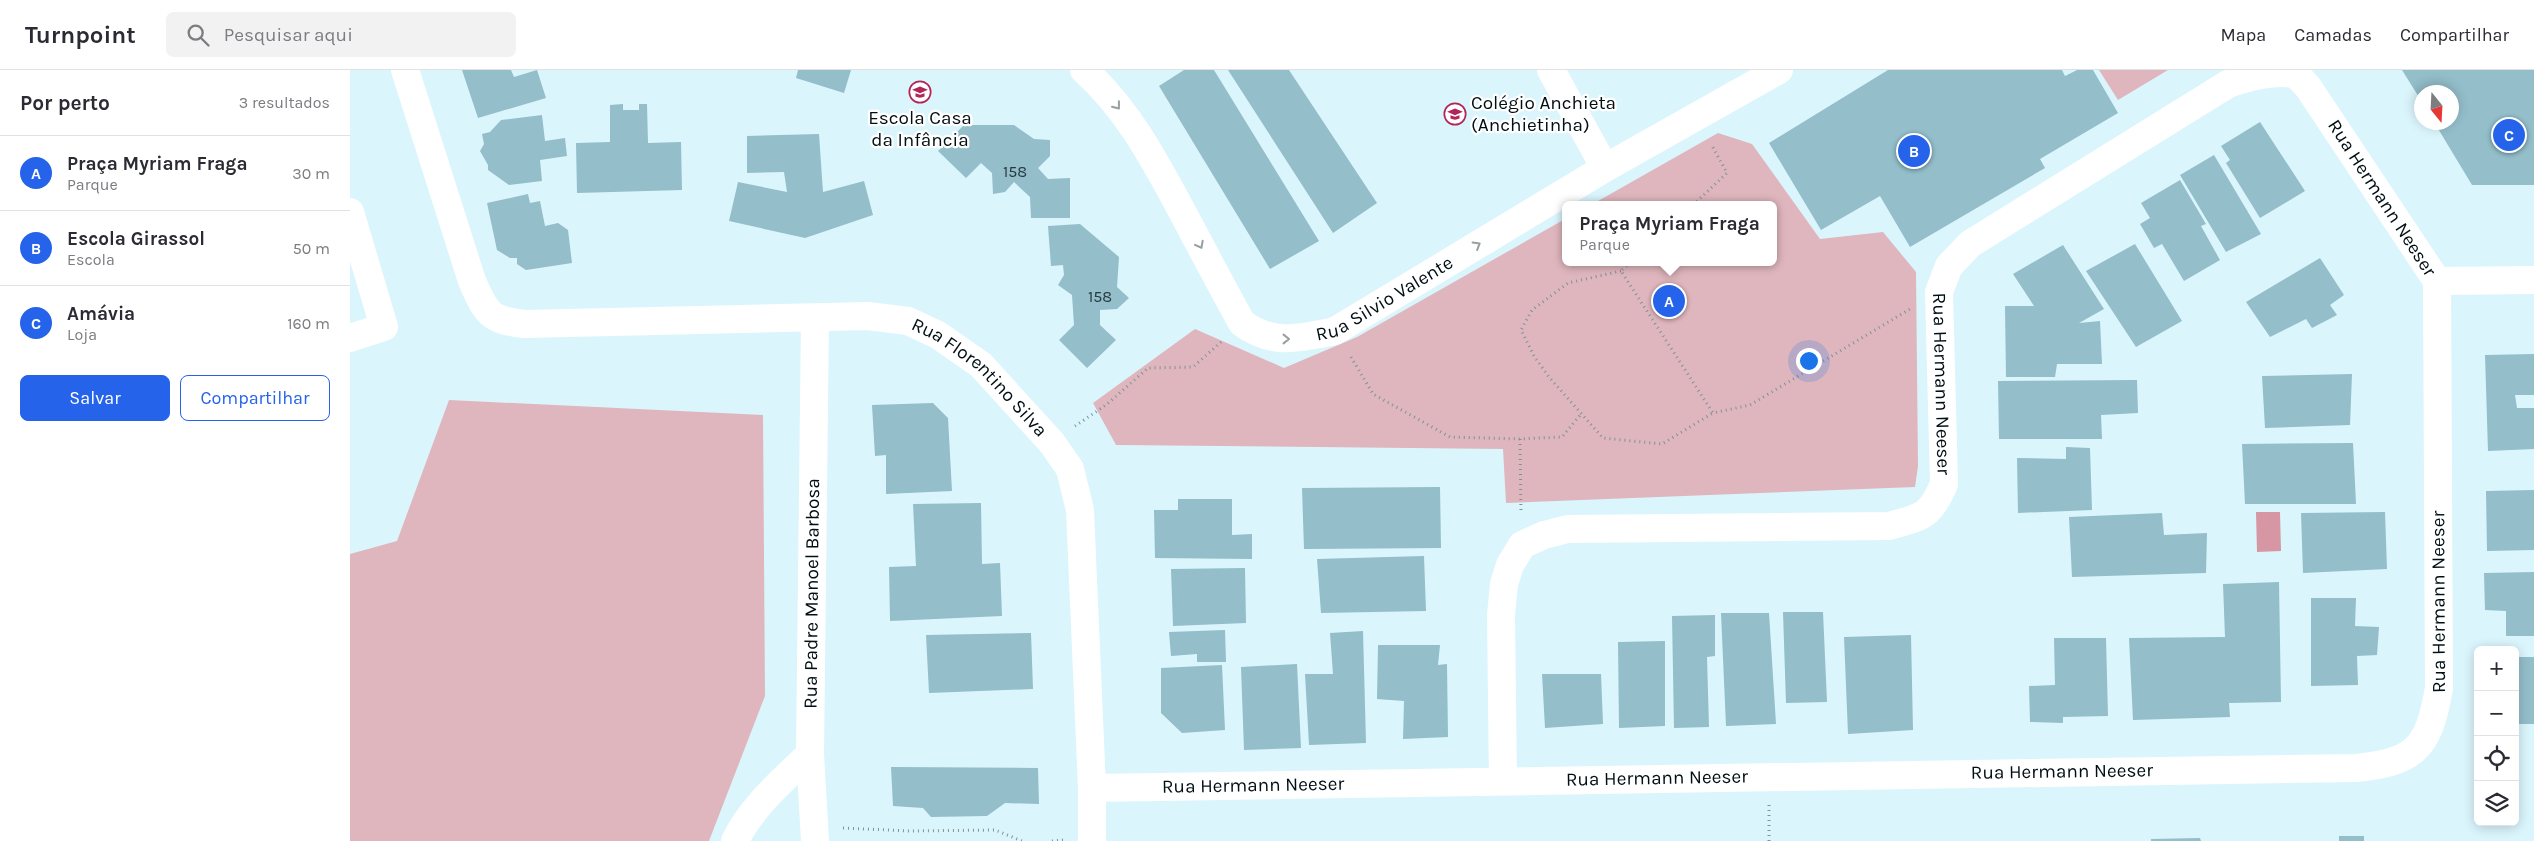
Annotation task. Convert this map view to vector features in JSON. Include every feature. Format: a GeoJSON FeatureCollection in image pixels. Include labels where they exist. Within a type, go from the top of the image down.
{"type":"FeatureCollection","features":[{"type":"Feature","properties":{"kind":"street","name":"Rua Florentino Silva"},"geometry":{"type":"LineString","coordinates":[[405,70],[472,281],[483,308],[498,320],[524,324],[868,316],[908,322],[938,335],[981,365],[1052,443],[1070,469],[1080,510],[1092,788],[1092,841]]}},
{"type":"Feature","properties":{"kind":"street"},"geometry":{"type":"LineString","coordinates":[[1084,70],[1101,85],[1135,130],[1163,176],[1242,323]]}},
{"type":"Feature","properties":{"kind":"street"},"geometry":{"type":"LineString","coordinates":[[1551,70],[1605,168]]}},
{"type":"Feature","properties":{"kind":"street","name":"Rua Silvio Valente"},"geometry":{"type":"LineString","coordinates":[[1242,323],[1256,333],[1277,338],[1299,339],[1335,331],[1605,168],[1779,70]]}},
{"type":"Feature","properties":{"kind":"street","name":"Rua Hermann Neeser"},"geometry":{"type":"LineString","coordinates":[[1092,788],[1804,774],[2356,768],[2378,766],[2401,758],[2421,744],[2430,728],[2438,688],[2437,281],[2308,86],[2294,74],[2274,71],[2252,75],[2228,84],[1970,244],[1949,266],[1939,292],[1944,484],[1935,506],[1917,518],[1889,526],[1568,529],[1544,535],[1522,546]]}},
{"type":"Feature","properties":{"kind":"street"},"geometry":{"type":"LineString","coordinates":[[350,212],[384,327],[350,338]]}},
{"type":"Feature","properties":{"kind":"street"},"geometry":{"type":"LineString","coordinates":[[2437,281],[2534,280]]}},
{"type":"Feature","properties":{"kind":"street","name":"Rua Padre Manoel Barbosa"},"geometry":{"type":"LineString","coordinates":[[815,834],[810,754],[816,318]]}},
{"type":"Feature","properties":{"kind":"street"},"geometry":{"type":"LineString","coordinates":[[1503,781],[1501,614],[1504,584],[1510,565],[1522,546]]}},
{"type":"Feature","properties":{"kind":"street"},"geometry":{"type":"LineString","coordinates":[[735,841],[742,827],[762,802],[810,754]]}},
{"type":"Feature","properties":{"kind":"path"},"geometry":{"type":"LineString","coordinates":[[1696,117],[1727,173],[1697,201]]}},
{"type":"Feature","properties":{"kind":"path"},"geometry":{"type":"LineString","coordinates":[[1626,266],[1621,271],[1568,283],[1532,310],[1521,330],[1534,356],[1603,438],[1662,444],[1714,413],[1750,405],[1939,292]]}},
{"type":"Feature","properties":{"kind":"path"},"geometry":{"type":"LineString","coordinates":[[1621,271],[1714,413]]}},
{"type":"Feature","properties":{"kind":"path"},"geometry":{"type":"LineString","coordinates":[[1052,443],[1106,405],[1148,368],[1194,367],[1242,323]]}},
{"type":"Feature","properties":{"kind":"path"},"geometry":{"type":"LineString","coordinates":[[1335,331],[1373,394],[1450,437],[1520,439],[1562,437],[1581,414]]}},
{"type":"Feature","properties":{"kind":"path"},"geometry":{"type":"LineString","coordinates":[[1520,439],[1522,546]]}},
{"type":"Feature","properties":{"kind":"path"},"geometry":{"type":"LineString","coordinates":[[1769,841],[1770,813]]}},
{"type":"Feature","properties":{"kind":"path"},"geometry":{"type":"LineString","coordinates":[[815,834],[910,830],[995,830],[1022,841]]}},
{"type":"Feature","properties":{"kind":"shaded area"},"geometry":{"type":"Polygon","coordinates":[[[2099,70],[2168,70],[2118,100],[2099,70]]]}},
{"type":"Feature","properties":{"kind":"shaded area"},"geometry":{"type":"Polygon","coordinates":[[[1718,133],[1752,144],[1820,239],[1883,232],[1916,272],[1918,466],[1915,487],[1506,503],[1503,449],[1116,445],[1093,403],[1195,329],[1284,368],[1357,337],[1562,221],[1562,266],[1777,266],[1777,201],[1598,201],[1718,133]]]}},
{"type":"Feature","properties":{"kind":"shaded area"},"geometry":{"type":"Polygon","coordinates":[[[449,400],[763,415],[765,696],[709,841],[350,841],[350,554],[397,541],[449,400]]]}},
{"type":"Feature","properties":{"kind":"shaded area"},"geometry":{"type":"Polygon","coordinates":[[[2256,512],[2280,512],[2281,551],[2257,552],[2256,512]]]}},
{"type":"Feature","properties":{"kind":"building"},"geometry":{"type":"Polygon","coordinates":[[[462,70],[511,70],[514,77],[537,70],[546,98],[478,118],[462,70]]]}},
{"type":"Feature","properties":{"kind":"building"},"geometry":{"type":"Polygon","coordinates":[[[798,70],[851,70],[844,93],[796,78],[798,70]]]}},
{"type":"Feature","properties":{"kind":"building"},"geometry":{"type":"Polygon","coordinates":[[[1184,70],[1214,70],[1319,241],[1270,269],[1159,86],[1184,70]]]}},
{"type":"Feature","properties":{"kind":"building"},"geometry":{"type":"Polygon","coordinates":[[[1228,70],[1289,70],[1377,203],[1333,233],[1228,70]]]}},
{"type":"Feature","properties":{"kind":"building"},"geometry":{"type":"Polygon","coordinates":[[[1888,70],[2062,70],[2065,76],[2077,70],[2093,70],[2118,113],[2040,159],[2045,168],[1910,247],[1880,196],[1821,230],[1769,143],[1888,70]]]}},
{"type":"Feature","properties":{"kind":"building"},"geometry":{"type":"Polygon","coordinates":[[[2402,70],[2534,70],[2534,185],[2472,185],[2439,130],[2459,130],[2459,85],[2414,85],[2414,89],[2402,70]]]}},
{"type":"Feature","properties":{"kind":"building"},"geometry":{"type":"Polygon","coordinates":[[[623,104],[623,110],[639,110],[639,104],[647,104],[648,143],[681,142],[682,190],[577,193],[576,143],[610,142],[610,105],[623,104]]]}},
{"type":"Feature","properties":{"kind":"building"},"geometry":{"type":"Polygon","coordinates":[[[542,115],[545,141],[565,138],[567,156],[540,160],[542,181],[509,185],[488,170],[488,165],[480,151],[484,144],[482,134],[490,132],[501,120],[542,115]]]}},
{"type":"Feature","properties":{"kind":"building"},"geometry":{"type":"Polygon","coordinates":[[[2260,122],[2305,191],[2260,218],[2226,163],[2230,160],[2221,146],[2260,122]]]}},
{"type":"Feature","properties":{"kind":"building"},"geometry":{"type":"Polygon","coordinates":[[[964,125],[1014,125],[1034,139],[1050,140],[1050,156],[1038,168],[1048,179],[1070,178],[1070,218],[1031,218],[1030,197],[1014,182],[1005,192],[993,194],[992,173],[981,163],[966,178],[938,151],[964,125]]]}},
{"type":"Feature","properties":{"kind":"building"},"geometry":{"type":"Polygon","coordinates":[[[819,134],[823,192],[864,181],[873,215],[805,238],[729,221],[738,182],[787,192],[784,172],[747,173],[747,136],[819,134]]]}},
{"type":"Feature","properties":{"kind":"building"},"geometry":{"type":"Polygon","coordinates":[[[2214,155],[2261,234],[2226,252],[2180,175],[2214,155]]]}},
{"type":"Feature","properties":{"kind":"building"},"geometry":{"type":"Polygon","coordinates":[[[2180,180],[2206,224],[2201,226],[2220,260],[2184,281],[2162,244],[2154,248],[2140,224],[2150,218],[2141,203],[2180,180]]]}},
{"type":"Feature","properties":{"kind":"building"},"geometry":{"type":"Polygon","coordinates":[[[528,194],[530,203],[540,201],[545,226],[558,223],[568,230],[572,263],[526,270],[517,264],[517,258],[510,258],[497,250],[487,203],[528,194]]]}},
{"type":"Feature","properties":{"kind":"building"},"geometry":{"type":"Polygon","coordinates":[[[1080,224],[1119,257],[1117,287],[1129,298],[1117,309],[1100,310],[1100,325],[1116,340],[1087,368],[1059,340],[1074,325],[1072,295],[1058,285],[1064,275],[1063,265],[1051,266],[1048,226],[1080,224]]]}},
{"type":"Feature","properties":{"kind":"building"},"geometry":{"type":"Polygon","coordinates":[[[2135,244],[2182,321],[2136,347],[2086,271],[2135,244]]]}},
{"type":"Feature","properties":{"kind":"building"},"geometry":{"type":"Polygon","coordinates":[[[2063,245],[2104,309],[2079,323],[2100,321],[2102,364],[2057,364],[2055,377],[2006,377],[2005,306],[2034,306],[2013,274],[2063,245]]]}},
{"type":"Feature","properties":{"kind":"building"},"geometry":{"type":"Polygon","coordinates":[[[2320,258],[2344,295],[2330,305],[2337,315],[2312,328],[2306,319],[2270,337],[2246,302],[2320,258]]]}},
{"type":"Feature","properties":{"kind":"building"},"geometry":{"type":"Polygon","coordinates":[[[2534,354],[2534,395],[2515,395],[2517,408],[2534,408],[2534,449],[2488,451],[2485,355],[2534,354]]]}},
{"type":"Feature","properties":{"kind":"building"},"geometry":{"type":"Polygon","coordinates":[[[2352,374],[2350,425],[2265,428],[2262,376],[2352,374]]]}},
{"type":"Feature","properties":{"kind":"building"},"geometry":{"type":"Polygon","coordinates":[[[2137,380],[2138,413],[2101,415],[2102,439],[1999,439],[1998,381],[2137,380]]]}},
{"type":"Feature","properties":{"kind":"building"},"geometry":{"type":"Polygon","coordinates":[[[933,403],[948,418],[952,491],[886,494],[886,455],[875,456],[872,405],[933,403]]]}},
{"type":"Feature","properties":{"kind":"building"},"geometry":{"type":"Polygon","coordinates":[[[2353,443],[2356,504],[2245,504],[2242,444],[2353,443]]]}},
{"type":"Feature","properties":{"kind":"building"},"geometry":{"type":"Polygon","coordinates":[[[2066,447],[2090,448],[2092,510],[2018,513],[2017,458],[2066,459],[2066,447]]]}},
{"type":"Feature","properties":{"kind":"building"},"geometry":{"type":"Polygon","coordinates":[[[1440,487],[1441,548],[1304,549],[1302,488],[1440,487]]]}},
{"type":"Feature","properties":{"kind":"building"},"geometry":{"type":"Polygon","coordinates":[[[2534,490],[2534,550],[2487,551],[2486,491],[2534,490]]]}},
{"type":"Feature","properties":{"kind":"building"},"geometry":{"type":"Polygon","coordinates":[[[1178,499],[1232,499],[1232,535],[1252,534],[1252,559],[1155,558],[1154,510],[1178,510],[1178,499]]]}},
{"type":"Feature","properties":{"kind":"building"},"geometry":{"type":"Polygon","coordinates":[[[981,503],[982,564],[1000,563],[1002,616],[890,621],[889,567],[916,566],[913,504],[981,503]]]}},
{"type":"Feature","properties":{"kind":"building"},"geometry":{"type":"Polygon","coordinates":[[[2385,512],[2387,569],[2303,573],[2301,513],[2385,512]]]}},
{"type":"Feature","properties":{"kind":"building"},"geometry":{"type":"Polygon","coordinates":[[[2162,513],[2164,535],[2207,533],[2206,573],[2072,577],[2069,517],[2162,513]]]}},
{"type":"Feature","properties":{"kind":"building"},"geometry":{"type":"Polygon","coordinates":[[[1424,556],[1426,611],[1321,613],[1317,559],[1424,556]]]}},
{"type":"Feature","properties":{"kind":"building"},"geometry":{"type":"Polygon","coordinates":[[[1245,568],[1246,623],[1173,626],[1171,569],[1245,568]]]}},
{"type":"Feature","properties":{"kind":"building"},"geometry":{"type":"Polygon","coordinates":[[[2534,572],[2534,636],[2506,636],[2506,611],[2485,610],[2484,573],[2534,572]]]}},
{"type":"Feature","properties":{"kind":"building"},"geometry":{"type":"Polygon","coordinates":[[[2279,582],[2281,702],[2229,703],[2230,717],[2133,720],[2129,638],[2225,637],[2223,584],[2279,582]]]}},
{"type":"Feature","properties":{"kind":"building"},"geometry":{"type":"Polygon","coordinates":[[[2311,598],[2356,598],[2355,626],[2379,627],[2377,655],[2357,656],[2358,685],[2311,686],[2311,598]]]}},
{"type":"Feature","properties":{"kind":"building"},"geometry":{"type":"Polygon","coordinates":[[[1783,612],[1823,612],[1827,702],[1786,703],[1783,612]]]}},
{"type":"Feature","properties":{"kind":"building"},"geometry":{"type":"Polygon","coordinates":[[[1721,613],[1769,613],[1776,724],[1726,726],[1721,613]]]}},
{"type":"Feature","properties":{"kind":"building"},"geometry":{"type":"Polygon","coordinates":[[[1715,615],[1715,656],[1707,657],[1709,727],[1674,728],[1672,616],[1715,615]]]}},
{"type":"Feature","properties":{"kind":"building"},"geometry":{"type":"Polygon","coordinates":[[[1225,630],[1226,662],[1197,662],[1197,654],[1171,656],[1169,632],[1225,630]]]}},
{"type":"Feature","properties":{"kind":"building"},"geometry":{"type":"Polygon","coordinates":[[[1363,631],[1366,743],[1309,745],[1305,674],[1333,674],[1330,633],[1363,631]]]}},
{"type":"Feature","properties":{"kind":"building"},"geometry":{"type":"Polygon","coordinates":[[[1031,633],[1033,689],[929,693],[926,635],[1031,633]]]}},
{"type":"Feature","properties":{"kind":"building"},"geometry":{"type":"Polygon","coordinates":[[[1911,635],[1913,730],[1848,734],[1844,637],[1911,635]]]}},
{"type":"Feature","properties":{"kind":"building"},"geometry":{"type":"Polygon","coordinates":[[[2054,638],[2106,638],[2108,716],[2063,717],[2063,723],[2030,722],[2029,686],[2055,685],[2054,638]]]}},
{"type":"Feature","properties":{"kind":"building"},"geometry":{"type":"Polygon","coordinates":[[[1665,641],[1665,726],[1619,728],[1618,642],[1665,641]]]}},
{"type":"Feature","properties":{"kind":"building"},"geometry":{"type":"Polygon","coordinates":[[[1378,645],[1440,645],[1438,665],[1447,664],[1448,737],[1403,739],[1404,701],[1377,699],[1378,645]]]}},
{"type":"Feature","properties":{"kind":"building"},"geometry":{"type":"Polygon","coordinates":[[[2519,657],[2534,657],[2534,724],[2519,724],[2519,657]]]}},
{"type":"Feature","properties":{"kind":"building"},"geometry":{"type":"Polygon","coordinates":[[[1297,664],[1301,748],[1244,750],[1241,667],[1297,664]]]}},
{"type":"Feature","properties":{"kind":"building"},"geometry":{"type":"Polygon","coordinates":[[[1222,665],[1225,730],[1182,733],[1161,713],[1161,668],[1222,665]]]}},
{"type":"Feature","properties":{"kind":"building"},"geometry":{"type":"Polygon","coordinates":[[[1542,674],[1601,674],[1603,724],[1545,728],[1542,674]]]}},
{"type":"Feature","properties":{"kind":"building"},"geometry":{"type":"Polygon","coordinates":[[[891,767],[1038,768],[1039,804],[1005,803],[987,816],[931,817],[923,808],[893,806],[891,767]]]}},
{"type":"Feature","properties":{"kind":"building"},"geometry":{"type":"Polygon","coordinates":[[[2339,836],[2364,836],[2364,841],[2339,841],[2339,836]]]}},
{"type":"Feature","properties":{"kind":"building"},"geometry":{"type":"Polygon","coordinates":[[[2200,838],[2201,841],[2151,841],[2151,839],[2200,838]]]}},
{"type":"Feature","properties":{"kind":"place","name":"Escola Casa da Infância"},"geometry":{"type":"Point","coordinates":[920,92]}},
{"type":"Feature","properties":{"kind":"place","name":"Colégio Anchieta (Anchietinha)"},"geometry":{"type":"Point","coordinates":[1455,114]}},
{"type":"Feature","properties":{"kind":"place","name":"Amávia"},"geometry":{"type":"Point","coordinates":[2509,135]}},
{"type":"Feature","properties":{"kind":"place","name":"Escola Girassol"},"geometry":{"type":"Point","coordinates":[1914,151]}},
{"type":"Feature","properties":{"kind":"place","name":"Praça Myriam Fraga"},"geometry":{"type":"Point","coordinates":[1669,301]}}]}
